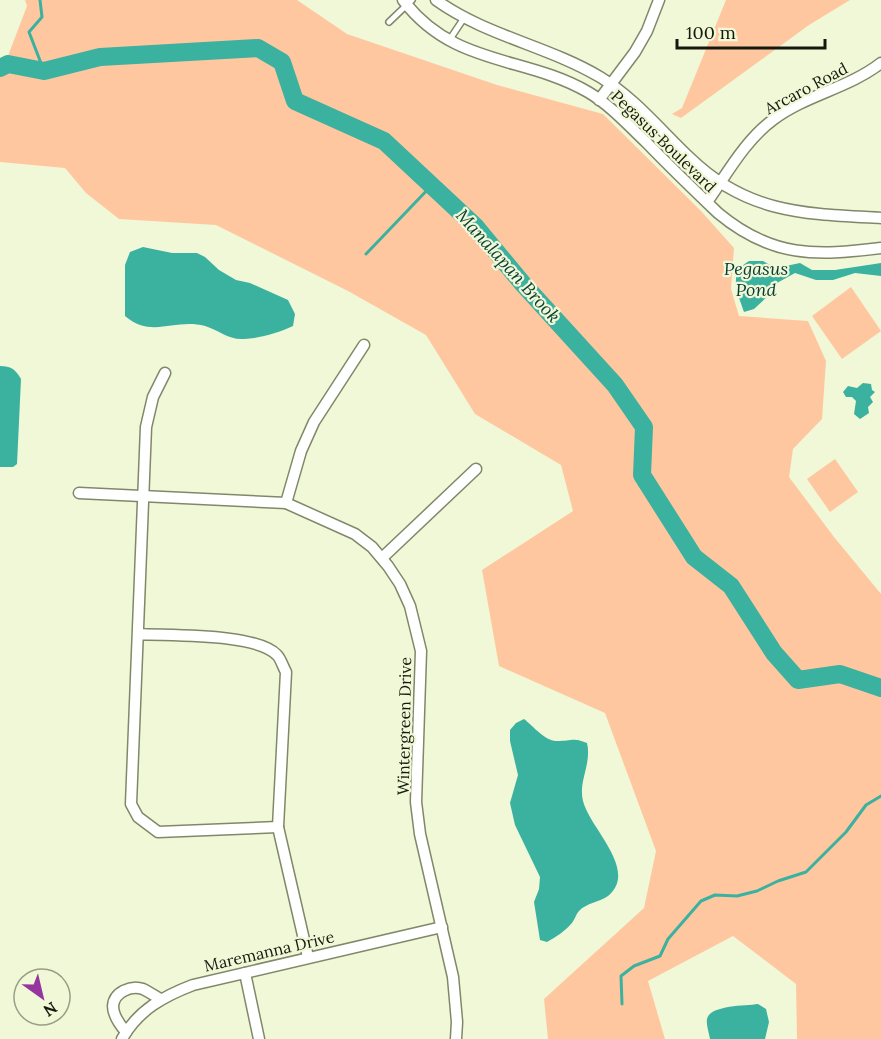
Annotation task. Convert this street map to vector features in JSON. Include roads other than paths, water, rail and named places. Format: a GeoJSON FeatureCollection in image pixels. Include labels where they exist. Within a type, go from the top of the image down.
{"type":"FeatureCollection","features":[{"type":"Feature","properties":{"kind":"street","name":"Pegasus Boulevard"},"geometry":{"type":"LineString","coordinates":[[436,0],[464,18],[583,68],[611,84],[625,94],[693,162],[721,182],[752,199],[790,211],[881,218]]}},
{"type":"Feature","properties":{"kind":"street"},"geometry":{"type":"LineString","coordinates":[[599,100],[635,52],[647,31],[659,0]]}},
{"type":"Feature","properties":{"kind":"street","name":"Pegasus Boulevard"},"geometry":{"type":"LineString","coordinates":[[408,2],[429,26],[464,49],[568,82],[599,100],[631,127],[730,223],[743,231],[783,249],[822,254],[881,248]]}},
{"type":"Feature","properties":{"kind":"street","name":"Arcaro Road"},"geometry":{"type":"LineString","coordinates":[[707,202],[746,147],[775,118],[866,74],[881,63]]}},
{"type":"Feature","properties":{"kind":"street"},"geometry":{"type":"LineString","coordinates":[[286,503],[302,451],[314,422],[364,345]]}},
{"type":"Feature","properties":{"kind":"street"},"geometry":{"type":"LineString","coordinates":[[165,373],[153,397],[146,427],[131,804],[138,817],[158,832],[278,827]]}},
{"type":"Feature","properties":{"kind":"street"},"geometry":{"type":"LineString","coordinates":[[382,558],[476,469]]}},
{"type":"Feature","properties":{"kind":"street","name":"Wintergreen Drive"},"geometry":{"type":"LineString","coordinates":[[79,493],[268,500],[286,503],[355,534],[382,558],[400,584],[410,606],[421,651],[416,802],[420,834],[453,977],[457,1022],[456,1039]]}},
{"type":"Feature","properties":{"kind":"street"},"geometry":{"type":"LineString","coordinates":[[139,634],[247,640],[266,647],[279,656],[286,672],[278,827],[308,957]]}},
{"type":"Feature","properties":{"kind":"street","name":"Maremanna Drive"},"geometry":{"type":"LineString","coordinates":[[124,1036],[153,1003],[193,985],[442,927]]}},
{"type":"Feature","properties":{"kind":"street"},"geometry":{"type":"LineString","coordinates":[[244,972],[259,1039]]}},
{"type":"Feature","properties":{"kind":"street"},"geometry":{"type":"LineString","coordinates":[[124,1036],[115,1015],[113,1006],[115,998],[123,991],[135,988],[160,999]]}},
{"type":"Feature","properties":{"kind":"lane"},"geometry":{"type":"LineString","coordinates":[[389,22],[408,2]]}},
{"type":"Feature","properties":{"kind":"lane"},"geometry":{"type":"LineString","coordinates":[[449,41],[464,18]]}},
{"type":"Feature","properties":{"kind":"water"},"geometry":{"type":"Polygon","coordinates":[[[143,247],[172,253],[197,253],[236,280],[250,283],[288,300],[295,314],[293,326],[263,336],[238,339],[194,324],[154,327],[135,323],[125,316],[125,265],[130,252],[143,247]]]}},
{"type":"Feature","properties":{"kind":"water","name":"Pegasus Pond"},"geometry":{"type":"Polygon","coordinates":[[[749,261],[763,261],[781,267],[800,263],[812,270],[835,270],[881,263],[881,276],[855,273],[833,280],[816,280],[795,273],[777,283],[768,296],[754,309],[744,312],[737,291],[736,278],[742,266],[749,261]]]}},
{"type":"Feature","properties":{"kind":"water"},"geometry":{"type":"Polygon","coordinates":[[[0,366],[12,369],[21,379],[17,464],[13,467],[0,467],[0,366]]]}},
{"type":"Feature","properties":{"kind":"water"},"geometry":{"type":"Polygon","coordinates":[[[863,383],[871,384],[875,392],[870,397],[873,402],[868,407],[869,413],[860,419],[854,414],[856,401],[852,397],[846,397],[843,392],[848,386],[857,388],[863,383]]]}},
{"type":"Feature","properties":{"kind":"water"},"geometry":{"type":"Polygon","coordinates":[[[524,719],[553,741],[575,740],[587,743],[588,758],[582,786],[583,801],[587,812],[610,849],[618,874],[616,886],[608,896],[582,908],[569,926],[547,942],[540,940],[534,902],[539,889],[540,877],[515,825],[510,803],[518,775],[510,741],[510,730],[524,719]]]}},
{"type":"Feature","properties":{"kind":"water"},"geometry":{"type":"Polygon","coordinates":[[[758,1004],[766,1009],[769,1022],[765,1039],[710,1039],[707,1019],[714,1011],[758,1004]]]}},
{"type":"Feature","properties":{"kind":"waterway"},"geometry":{"type":"LineString","coordinates":[[40,0],[42,17],[29,32],[44,71]]}},
{"type":"Feature","properties":{"kind":"waterway","name":"Manalapan Brook"},"geometry":{"type":"LineString","coordinates":[[0,68],[8,64],[44,71],[100,57],[258,48],[282,62],[295,101],[384,141],[475,226],[523,284],[615,385],[644,427],[642,475],[694,557],[731,586],[774,653],[798,680],[840,674],[881,688]]}},
{"type":"Feature","properties":{"kind":"waterway"},"geometry":{"type":"LineString","coordinates":[[366,254],[432,185]]}},
{"type":"Feature","properties":{"kind":"waterway"},"geometry":{"type":"LineString","coordinates":[[622,1004],[621,976],[634,966],[660,956],[668,939],[701,901],[715,895],[737,896],[757,891],[806,872],[846,832],[866,805],[881,796]]}}]}
